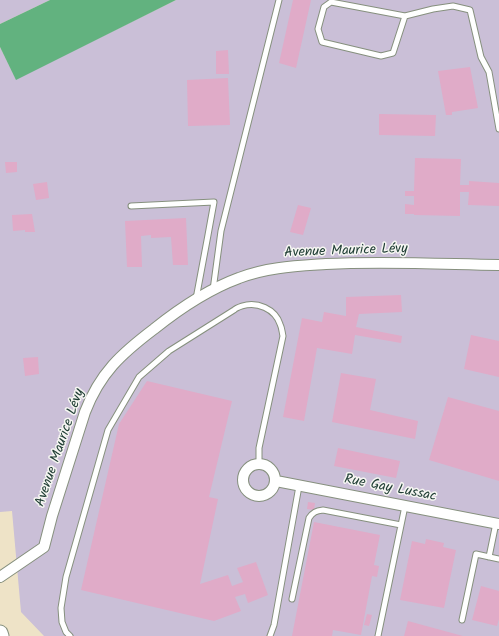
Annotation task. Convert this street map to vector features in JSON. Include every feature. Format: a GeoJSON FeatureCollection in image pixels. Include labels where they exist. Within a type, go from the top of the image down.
{"type":"FeatureCollection","features":[{"type":"Feature","properties":{"kind":"street","name":"Avenue Maurice Lévy"},"geometry":{"type":"LineString","coordinates":[[0,577],[44,547],[52,516],[85,412],[90,399],[103,377],[124,353],[137,342],[168,318],[196,300],[240,277],[288,266],[371,263],[499,265]]}},
{"type":"Feature","properties":{"kind":"street"},"geometry":{"type":"LineString","coordinates":[[259,463],[264,464],[273,471],[276,481],[272,491],[262,496],[257,496],[247,491],[243,482],[245,471],[254,464],[259,463]]}},
{"type":"Feature","properties":{"kind":"street","name":"Rue Gay Lussac"},"geometry":{"type":"LineString","coordinates":[[276,481],[497,524]]}},
{"type":"Feature","properties":{"kind":"lane"},"geometry":{"type":"LineString","coordinates":[[212,291],[221,231],[279,0]]}},
{"type":"Feature","properties":{"kind":"lane"},"geometry":{"type":"LineString","coordinates":[[405,16],[393,53],[382,56],[322,42],[318,30],[324,6],[331,2],[405,16],[453,6],[470,10],[481,57],[489,72],[499,129]]}},
{"type":"Feature","properties":{"kind":"lane"},"geometry":{"type":"LineString","coordinates":[[131,206],[214,202],[196,300]]}},
{"type":"Feature","properties":{"kind":"lane"},"geometry":{"type":"LineString","coordinates":[[70,636],[66,632],[62,622],[61,608],[66,577],[108,430],[139,377],[169,351],[243,305],[255,304],[268,308],[277,317],[281,325],[282,336],[259,448],[259,463]]}},
{"type":"Feature","properties":{"kind":"lane"},"geometry":{"type":"LineString","coordinates":[[270,636],[274,625],[299,486]]}},
{"type":"Feature","properties":{"kind":"lane"},"geometry":{"type":"LineString","coordinates":[[378,636],[405,506]]}},
{"type":"Feature","properties":{"kind":"lane"},"geometry":{"type":"LineString","coordinates":[[292,599],[309,518],[316,511],[323,510],[400,525]]}},
{"type":"Feature","properties":{"kind":"lane"},"geometry":{"type":"LineString","coordinates":[[489,557],[497,524]]}},
{"type":"Feature","properties":{"kind":"lane"},"geometry":{"type":"LineString","coordinates":[[462,620],[476,554],[499,559]]}},
{"type":"Feature","properties":{"kind":"shaded area"},"geometry":{"type":"Polygon","coordinates":[[[0,0],[50,0],[0,24],[0,0]]]}},
{"type":"Feature","properties":{"kind":"shaded area"},"geometry":{"type":"Polygon","coordinates":[[[176,0],[499,0],[499,636],[44,636],[21,612],[12,511],[0,512],[0,47],[16,79],[176,0]]]}},
{"type":"Feature","properties":{"kind":"green space"},"geometry":{"type":"Polygon","coordinates":[[[50,0],[176,0],[16,80],[0,47],[0,24],[50,0]]]}},
{"type":"Feature","properties":{"kind":"building"},"geometry":{"type":"Polygon","coordinates":[[[293,0],[311,0],[296,68],[279,63],[293,0]]]}},
{"type":"Feature","properties":{"kind":"building"},"geometry":{"type":"Polygon","coordinates":[[[228,50],[229,74],[216,74],[216,51],[228,50]]]}},
{"type":"Feature","properties":{"kind":"building"},"geometry":{"type":"Polygon","coordinates":[[[470,67],[478,108],[452,112],[452,115],[446,115],[438,71],[470,67]]]}},
{"type":"Feature","properties":{"kind":"building"},"geometry":{"type":"Polygon","coordinates":[[[228,78],[230,125],[188,126],[187,80],[228,78]]]}},
{"type":"Feature","properties":{"kind":"building"},"geometry":{"type":"Polygon","coordinates":[[[379,114],[436,115],[435,136],[379,135],[379,114]]]}},
{"type":"Feature","properties":{"kind":"building"},"geometry":{"type":"Polygon","coordinates":[[[415,158],[461,159],[460,185],[469,185],[469,181],[499,183],[499,206],[468,205],[469,192],[460,192],[460,216],[405,214],[405,204],[414,205],[414,196],[405,196],[405,191],[414,191],[415,158]]]}},
{"type":"Feature","properties":{"kind":"building"},"geometry":{"type":"Polygon","coordinates":[[[5,162],[17,162],[17,172],[6,173],[5,162]]]}},
{"type":"Feature","properties":{"kind":"building"},"geometry":{"type":"Polygon","coordinates":[[[47,182],[49,198],[36,200],[33,184],[47,182]]]}},
{"type":"Feature","properties":{"kind":"building"},"geometry":{"type":"Polygon","coordinates":[[[298,205],[311,208],[303,235],[290,232],[298,205]]]}},
{"type":"Feature","properties":{"kind":"building"},"geometry":{"type":"Polygon","coordinates":[[[32,214],[35,232],[25,232],[25,230],[13,231],[12,215],[32,214]]]}},
{"type":"Feature","properties":{"kind":"building"},"geometry":{"type":"Polygon","coordinates":[[[186,218],[188,265],[173,265],[171,237],[151,238],[151,235],[141,236],[142,267],[127,267],[125,221],[186,218]]]}},
{"type":"Feature","properties":{"kind":"building"},"geometry":{"type":"Polygon","coordinates":[[[401,295],[402,312],[359,314],[356,327],[402,336],[401,343],[355,335],[352,354],[317,348],[304,421],[283,417],[302,318],[322,322],[324,312],[346,316],[346,297],[401,295]]]}},
{"type":"Feature","properties":{"kind":"building"},"geometry":{"type":"Polygon","coordinates":[[[471,335],[499,341],[499,377],[464,369],[471,335]]]}},
{"type":"Feature","properties":{"kind":"building"},"geometry":{"type":"Polygon","coordinates":[[[38,357],[39,374],[25,376],[23,358],[38,357]]]}},
{"type":"Feature","properties":{"kind":"building"},"geometry":{"type":"Polygon","coordinates":[[[341,373],[376,379],[370,410],[418,421],[415,439],[332,422],[341,373]]]}},
{"type":"Feature","properties":{"kind":"building"},"geometry":{"type":"Polygon","coordinates":[[[147,381],[232,401],[209,497],[218,499],[200,584],[228,575],[232,586],[243,582],[237,568],[256,562],[268,595],[248,603],[245,594],[235,597],[241,611],[214,621],[81,590],[119,424],[147,381]]]}},
{"type":"Feature","properties":{"kind":"building"},"geometry":{"type":"Polygon","coordinates":[[[448,397],[499,411],[499,481],[429,460],[448,397]]]}},
{"type":"Feature","properties":{"kind":"building"},"geometry":{"type":"Polygon","coordinates":[[[338,448],[400,461],[396,478],[334,466],[338,448]]]}},
{"type":"Feature","properties":{"kind":"building"},"geometry":{"type":"Polygon","coordinates":[[[308,502],[315,503],[314,510],[307,509],[308,502]]]}},
{"type":"Feature","properties":{"kind":"building"},"geometry":{"type":"Polygon","coordinates":[[[314,522],[380,535],[374,565],[379,566],[377,577],[372,576],[361,635],[333,630],[332,636],[292,636],[314,522]]]}},
{"type":"Feature","properties":{"kind":"building"},"geometry":{"type":"Polygon","coordinates":[[[426,539],[444,543],[443,547],[456,550],[444,608],[400,600],[412,541],[425,544],[426,539]]]}},
{"type":"Feature","properties":{"kind":"building"},"geometry":{"type":"Polygon","coordinates":[[[481,586],[499,591],[499,619],[497,626],[472,620],[481,586]]]}},
{"type":"Feature","properties":{"kind":"building"},"geometry":{"type":"Polygon","coordinates":[[[367,614],[372,615],[369,626],[364,625],[367,614]]]}},
{"type":"Feature","properties":{"kind":"building"},"geometry":{"type":"Polygon","coordinates":[[[408,621],[463,636],[404,636],[408,621]]]}}]}
